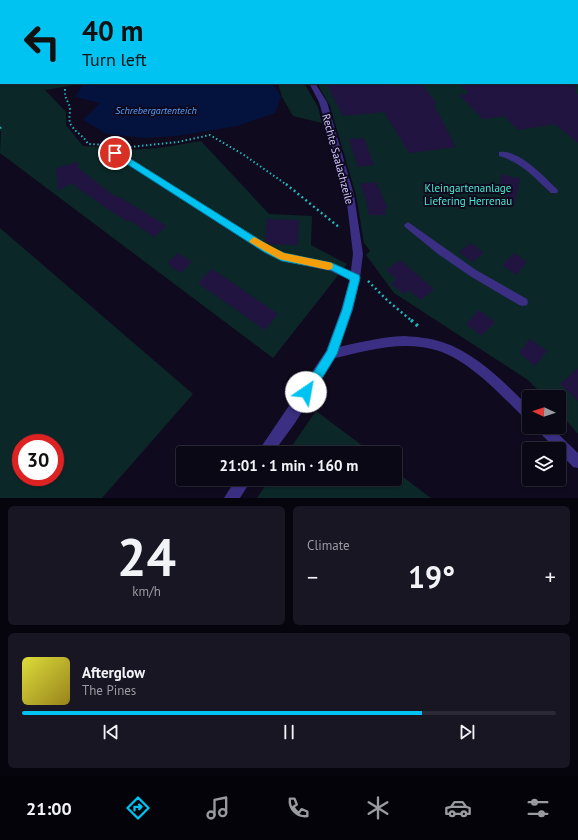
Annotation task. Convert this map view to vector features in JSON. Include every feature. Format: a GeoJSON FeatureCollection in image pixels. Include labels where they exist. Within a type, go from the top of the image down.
{"type":"FeatureCollection","features":[{"type":"Feature","properties":{"kind":"street","name":"Rechte Saalachzeile"},"geometry":{"type":"LineString","coordinates":[[269,446],[290,418],[331,354],[347,310],[355,278],[358,254],[350,195],[323,102],[313,84]]}},
{"type":"Feature","properties":{"kind":"street"},"geometry":{"type":"LineString","coordinates":[[231,498],[240,486]]}},
{"type":"Feature","properties":{"kind":"lane"},"geometry":{"type":"LineString","coordinates":[[113,150],[268,250],[282,257],[332,267],[355,278]]}},
{"type":"Feature","properties":{"kind":"lane"},"geometry":{"type":"LineString","coordinates":[[502,154],[512,156],[520,160],[554,191]]}},
{"type":"Feature","properties":{"kind":"lane"},"geometry":{"type":"LineString","coordinates":[[408,225],[441,252],[473,274],[523,302]]}},
{"type":"Feature","properties":{"kind":"lane"},"geometry":{"type":"LineString","coordinates":[[331,354],[384,342],[426,342],[443,347],[458,354],[503,390],[522,408]]}},
{"type":"Feature","properties":{"kind":"lane"},"geometry":{"type":"LineString","coordinates":[[549,434],[578,462]]}},
{"type":"Feature","properties":{"kind":"path"},"geometry":{"type":"LineString","coordinates":[[65,89],[64,98],[70,108],[68,120],[71,126],[86,139],[88,144],[106,145],[113,150]]}},
{"type":"Feature","properties":{"kind":"path"},"geometry":{"type":"LineString","coordinates":[[123,147],[178,142],[210,134],[234,147],[300,194],[357,243]]}},
{"type":"Feature","properties":{"kind":"path"},"geometry":{"type":"LineString","coordinates":[[356,266],[388,301],[420,328]]}},
{"type":"Feature","properties":{"kind":"green space","name":"Kleingartenanlage Liefering Herrenau"},"geometry":{"type":"Polygon","coordinates":[[[0,84],[79,84],[45,90],[66,112],[66,125],[83,146],[103,147],[112,151],[159,148],[201,141],[269,214],[312,216],[311,245],[347,264],[273,358],[0,153],[0,84]]]}},
{"type":"Feature","properties":{"kind":"green space"},"geometry":{"type":"Polygon","coordinates":[[[278,84],[305,84],[318,107],[322,123],[293,116],[282,97],[278,84]]]}},
{"type":"Feature","properties":{"kind":"green space","name":"Kleingartenanlage Liefering Herrenau"},"geometry":{"type":"Polygon","coordinates":[[[318,84],[578,84],[578,434],[566,420],[566,390],[538,390],[528,380],[394,293],[366,255],[370,251],[364,243],[356,195],[330,106],[318,84]]]}},
{"type":"Feature","properties":{"kind":"green space"},"geometry":{"type":"Polygon","coordinates":[[[0,228],[193,394],[102,498],[0,498],[0,228]]]}},
{"type":"Feature","properties":{"kind":"green space"},"geometry":{"type":"Polygon","coordinates":[[[316,411],[363,446],[292,446],[316,411]]]}},
{"type":"Feature","properties":{"kind":"green space"},"geometry":{"type":"Polygon","coordinates":[[[402,476],[431,498],[257,498],[265,486],[402,486],[402,476]]]}},
{"type":"Feature","properties":{"kind":"water","name":"Schrebergartenteich"},"geometry":{"type":"Polygon","coordinates":[[[83,84],[274,84],[281,97],[275,113],[237,126],[177,136],[145,138],[107,134],[83,120],[100,103],[75,97],[83,84]]]}},
{"type":"Feature","properties":{"kind":"building"},"geometry":{"type":"Polygon","coordinates":[[[327,84],[394,84],[394,86],[422,84],[437,104],[434,105],[456,147],[409,153],[384,112],[343,116],[327,84]]]}},
{"type":"Feature","properties":{"kind":"building"},"geometry":{"type":"Polygon","coordinates":[[[460,84],[575,84],[576,94],[578,94],[578,143],[555,124],[518,130],[504,116],[483,119],[459,95],[469,94],[460,84]]]}},
{"type":"Feature","properties":{"kind":"building"},"geometry":{"type":"Polygon","coordinates":[[[364,138],[374,165],[358,167],[349,139],[364,138]]]}},
{"type":"Feature","properties":{"kind":"building"},"geometry":{"type":"Polygon","coordinates":[[[78,162],[78,168],[116,197],[118,196],[167,226],[154,237],[130,220],[129,222],[112,212],[71,183],[58,191],[56,168],[78,162]]]}},
{"type":"Feature","properties":{"kind":"building"},"geometry":{"type":"Polygon","coordinates":[[[502,174],[520,179],[514,206],[499,187],[502,174]]]}},
{"type":"Feature","properties":{"kind":"building"},"geometry":{"type":"Polygon","coordinates":[[[376,182],[388,209],[384,209],[386,215],[369,215],[366,199],[360,184],[376,182]]]}},
{"type":"Feature","properties":{"kind":"building"},"geometry":{"type":"Polygon","coordinates":[[[267,219],[299,220],[298,245],[269,244],[265,241],[267,219]]]}},
{"type":"Feature","properties":{"kind":"building"},"geometry":{"type":"Polygon","coordinates":[[[471,243],[484,253],[472,262],[459,252],[471,243]]]}},
{"type":"Feature","properties":{"kind":"building"},"geometry":{"type":"Polygon","coordinates":[[[178,253],[192,262],[180,273],[167,263],[178,253]]]}},
{"type":"Feature","properties":{"kind":"building"},"geometry":{"type":"Polygon","coordinates":[[[514,253],[527,262],[516,275],[502,265],[514,253]]]}},
{"type":"Feature","properties":{"kind":"building"},"geometry":{"type":"Polygon","coordinates":[[[400,260],[434,289],[421,300],[408,290],[404,294],[391,284],[396,279],[386,270],[400,260]]]}},
{"type":"Feature","properties":{"kind":"building"},"geometry":{"type":"Polygon","coordinates":[[[212,269],[278,314],[265,330],[198,283],[212,269]]]}},
{"type":"Feature","properties":{"kind":"building"},"geometry":{"type":"Polygon","coordinates":[[[479,310],[495,322],[481,336],[466,324],[479,310]]]}},
{"type":"Feature","properties":{"kind":"building"},"geometry":{"type":"Polygon","coordinates":[[[530,339],[547,351],[535,366],[519,353],[530,339]]]}},
{"type":"Feature","properties":{"kind":"building"},"geometry":{"type":"Polygon","coordinates":[[[578,368],[578,401],[560,384],[578,368]]]}},
{"type":"Feature","properties":{"kind":"slow traffic"},"geometry":{"type":"LineString","coordinates":[[254,241],[282,257],[328,266]]}},
{"type":"Feature","properties":{"kind":"route"},"geometry":{"type":"LineString","coordinates":[[115,153],[268,250],[282,257],[332,267],[355,278],[347,310],[331,354],[306,392]]}}]}
